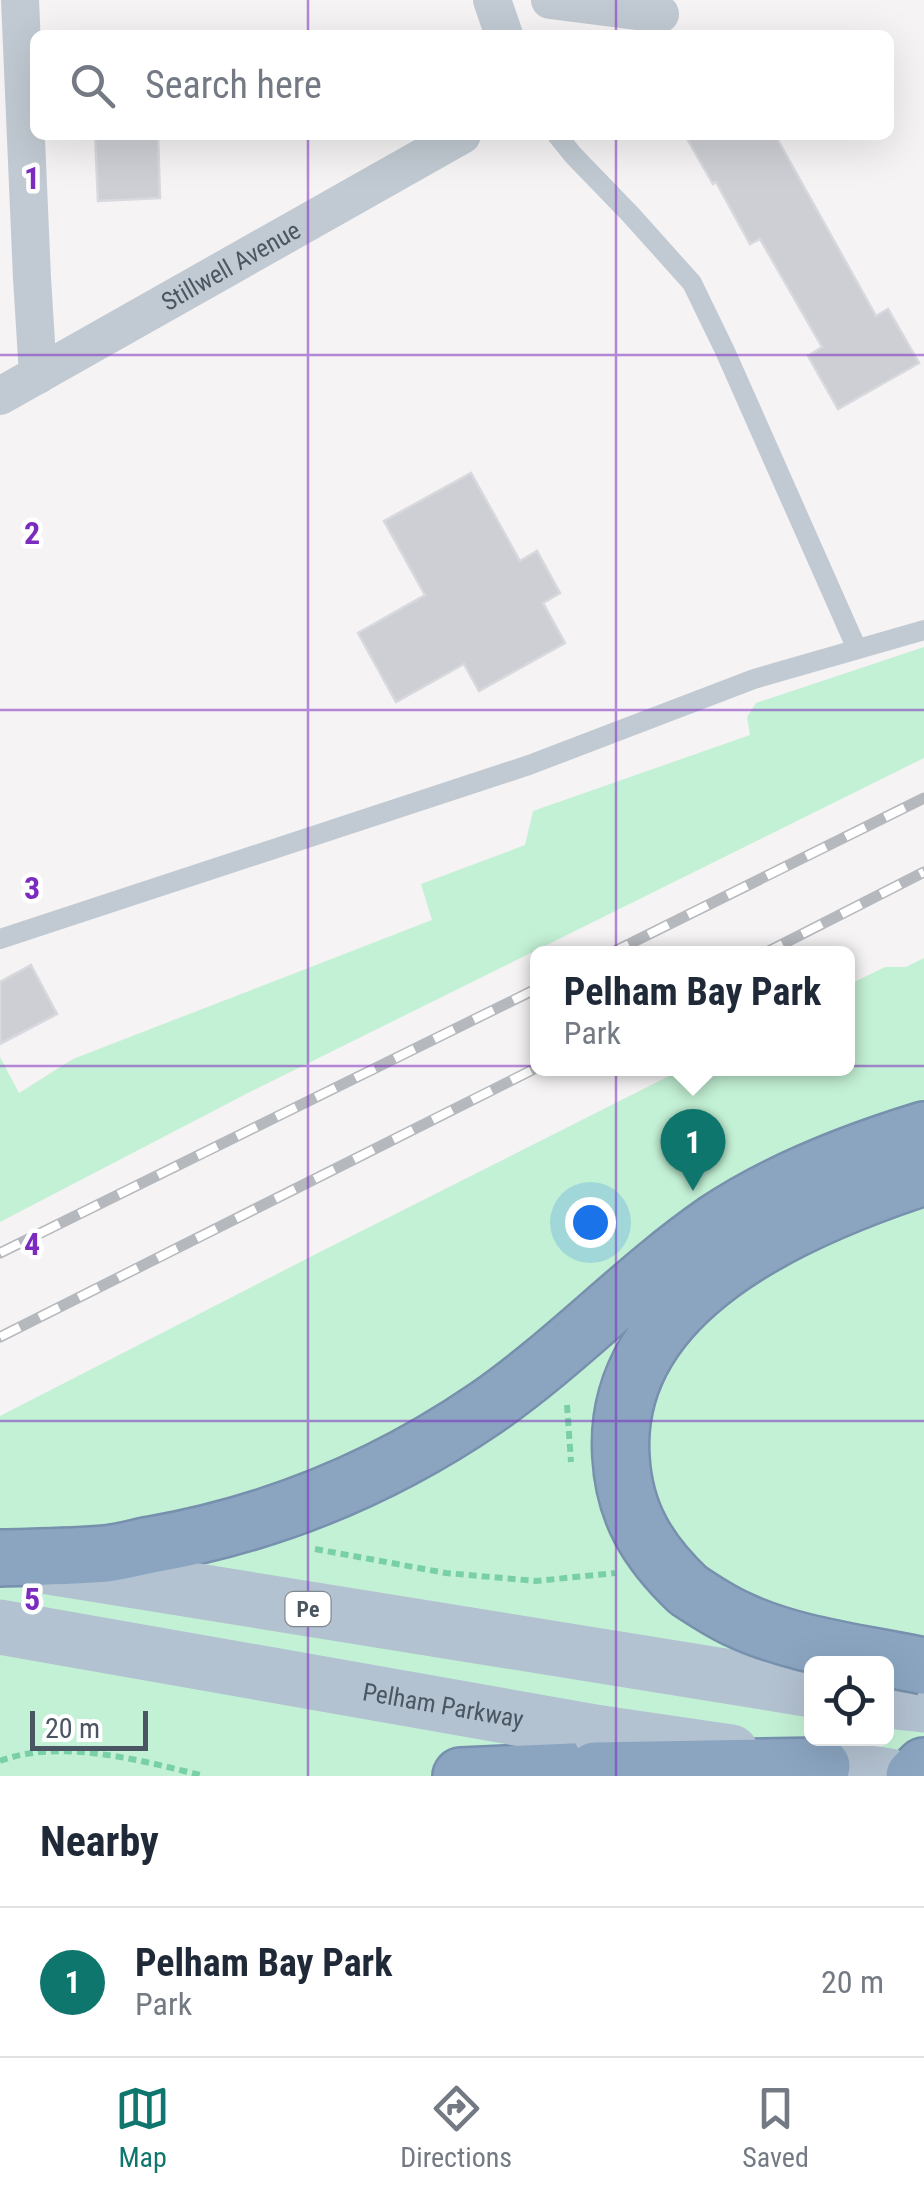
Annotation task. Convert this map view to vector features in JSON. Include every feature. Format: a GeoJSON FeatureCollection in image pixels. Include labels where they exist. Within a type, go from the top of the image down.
{"type":"FeatureCollection","features":[{"type":"Feature","properties":{"kind":"highway"},"geometry":{"type":"LineString","coordinates":[[0,1558],[107,1554],[186,1539],[265,1518],[368,1476],[494,1402],[718,1221],[809,1172],[924,1130]]}},
{"type":"Feature","properties":{"kind":"highway"},"geometry":{"type":"LineString","coordinates":[[924,1178],[809,1222],[755,1252],[681,1306],[634,1370],[621,1421],[622,1474],[629,1505],[663,1566],[688,1590],[736,1619],[766,1630],[924,1666]]}},
{"type":"Feature","properties":{"kind":"highway"},"geometry":{"type":"LineString","coordinates":[[894,1680],[924,1648]]}},
{"type":"Feature","properties":{"kind":"highway"},"geometry":{"type":"LineString","coordinates":[[460,1776],[598,1752],[829,1764]]}},
{"type":"Feature","properties":{"kind":"highway"},"geometry":{"type":"LineString","coordinates":[[914,1776],[924,1766]]}},
{"type":"Feature","properties":{"kind":"main road","name":"Pe"},"geometry":{"type":"LineString","coordinates":[[0,1558],[804,1689]]}},
{"type":"Feature","properties":{"kind":"main road","name":"Pelham Parkway"},"geometry":{"type":"LineString","coordinates":[[0,1628],[598,1752]]}},
{"type":"Feature","properties":{"kind":"main road"},"geometry":{"type":"LineString","coordinates":[[894,1701],[924,1706]]}},
{"type":"Feature","properties":{"kind":"main road"},"geometry":{"type":"LineString","coordinates":[[829,1764],[889,1776]]}},
{"type":"Feature","properties":{"kind":"street"},"geometry":{"type":"LineString","coordinates":[[20,0],[38,375]]}},
{"type":"Feature","properties":{"kind":"street"},"geometry":{"type":"LineString","coordinates":[[492,0],[502,30]]}},
{"type":"Feature","properties":{"kind":"street"},"geometry":{"type":"LineString","coordinates":[[550,0],[674,7]]}},
{"type":"Feature","properties":{"kind":"street"},"geometry":{"type":"LineString","coordinates":[[636,30],[674,7]]}},
{"type":"Feature","properties":{"kind":"street","name":"Stillwell Avenue"},"geometry":{"type":"LineString","coordinates":[[0,396],[453,140]]}},
{"type":"Feature","properties":{"kind":"lane"},"geometry":{"type":"LineString","coordinates":[[561,140],[692,284],[726,351],[857,650]]}},
{"type":"Feature","properties":{"kind":"lane"},"geometry":{"type":"LineString","coordinates":[[0,938],[528,765],[754,679],[924,630]]}},
{"type":"Feature","properties":{"kind":"path"},"geometry":{"type":"LineString","coordinates":[[310,1548],[446,1574],[536,1580],[618,1573]]}},
{"type":"Feature","properties":{"kind":"path"},"geometry":{"type":"LineString","coordinates":[[0,1760],[53,1751],[144,1762],[204,1776]]}},
{"type":"Feature","properties":{"kind":"green space"},"geometry":{"type":"Polygon","coordinates":[[[924,647],[924,758],[545,946],[530,946],[530,953],[0,1222],[0,1057],[19,1093],[73,1059],[432,920],[421,884],[525,845],[533,811],[750,735],[747,717],[756,703],[924,647]]]}},
{"type":"Feature","properties":{"kind":"green space"},"geometry":{"type":"Polygon","coordinates":[[[924,958],[924,1776],[0,1776],[0,1416],[669,1076],[855,1076],[855,982],[885,967],[906,967],[924,958]]]}},
{"type":"Feature","properties":{"kind":"building"},"geometry":{"type":"Polygon","coordinates":[[[95,140],[158,140],[160,198],[98,201],[95,140]]]}},
{"type":"Feature","properties":{"kind":"building"},"geometry":{"type":"Polygon","coordinates":[[[688,140],[778,140],[876,316],[888,309],[919,363],[838,409],[808,356],[822,347],[760,239],[750,244],[716,182],[713,184],[688,140]]]}},
{"type":"Feature","properties":{"kind":"building"},"geometry":{"type":"Polygon","coordinates":[[[471,473],[520,561],[537,551],[560,593],[543,603],[565,643],[479,691],[464,664],[396,702],[358,633],[425,595],[384,521],[471,473]]]}},
{"type":"Feature","properties":{"kind":"building"},"geometry":{"type":"Polygon","coordinates":[[[31,965],[57,1014],[0,1044],[0,982],[31,965]]]}},
{"type":"Feature","properties":{"kind":"railway"},"geometry":{"type":"LineString","coordinates":[[625,946],[924,798]]}},
{"type":"Feature","properties":{"kind":"railway"},"geometry":{"type":"LineString","coordinates":[[779,946],[924,872]]}},
{"type":"Feature","properties":{"kind":"railway"},"geometry":{"type":"LineString","coordinates":[[0,1253],[530,992]]}},
{"type":"Feature","properties":{"kind":"railway"},"geometry":{"type":"LineString","coordinates":[[0,1337],[530,1071]]}},
{"type":"Feature","properties":{"kind":"place","name":"Pelham Bay Park"},"geometry":{"type":"Point","coordinates":[693,1191]}}]}
